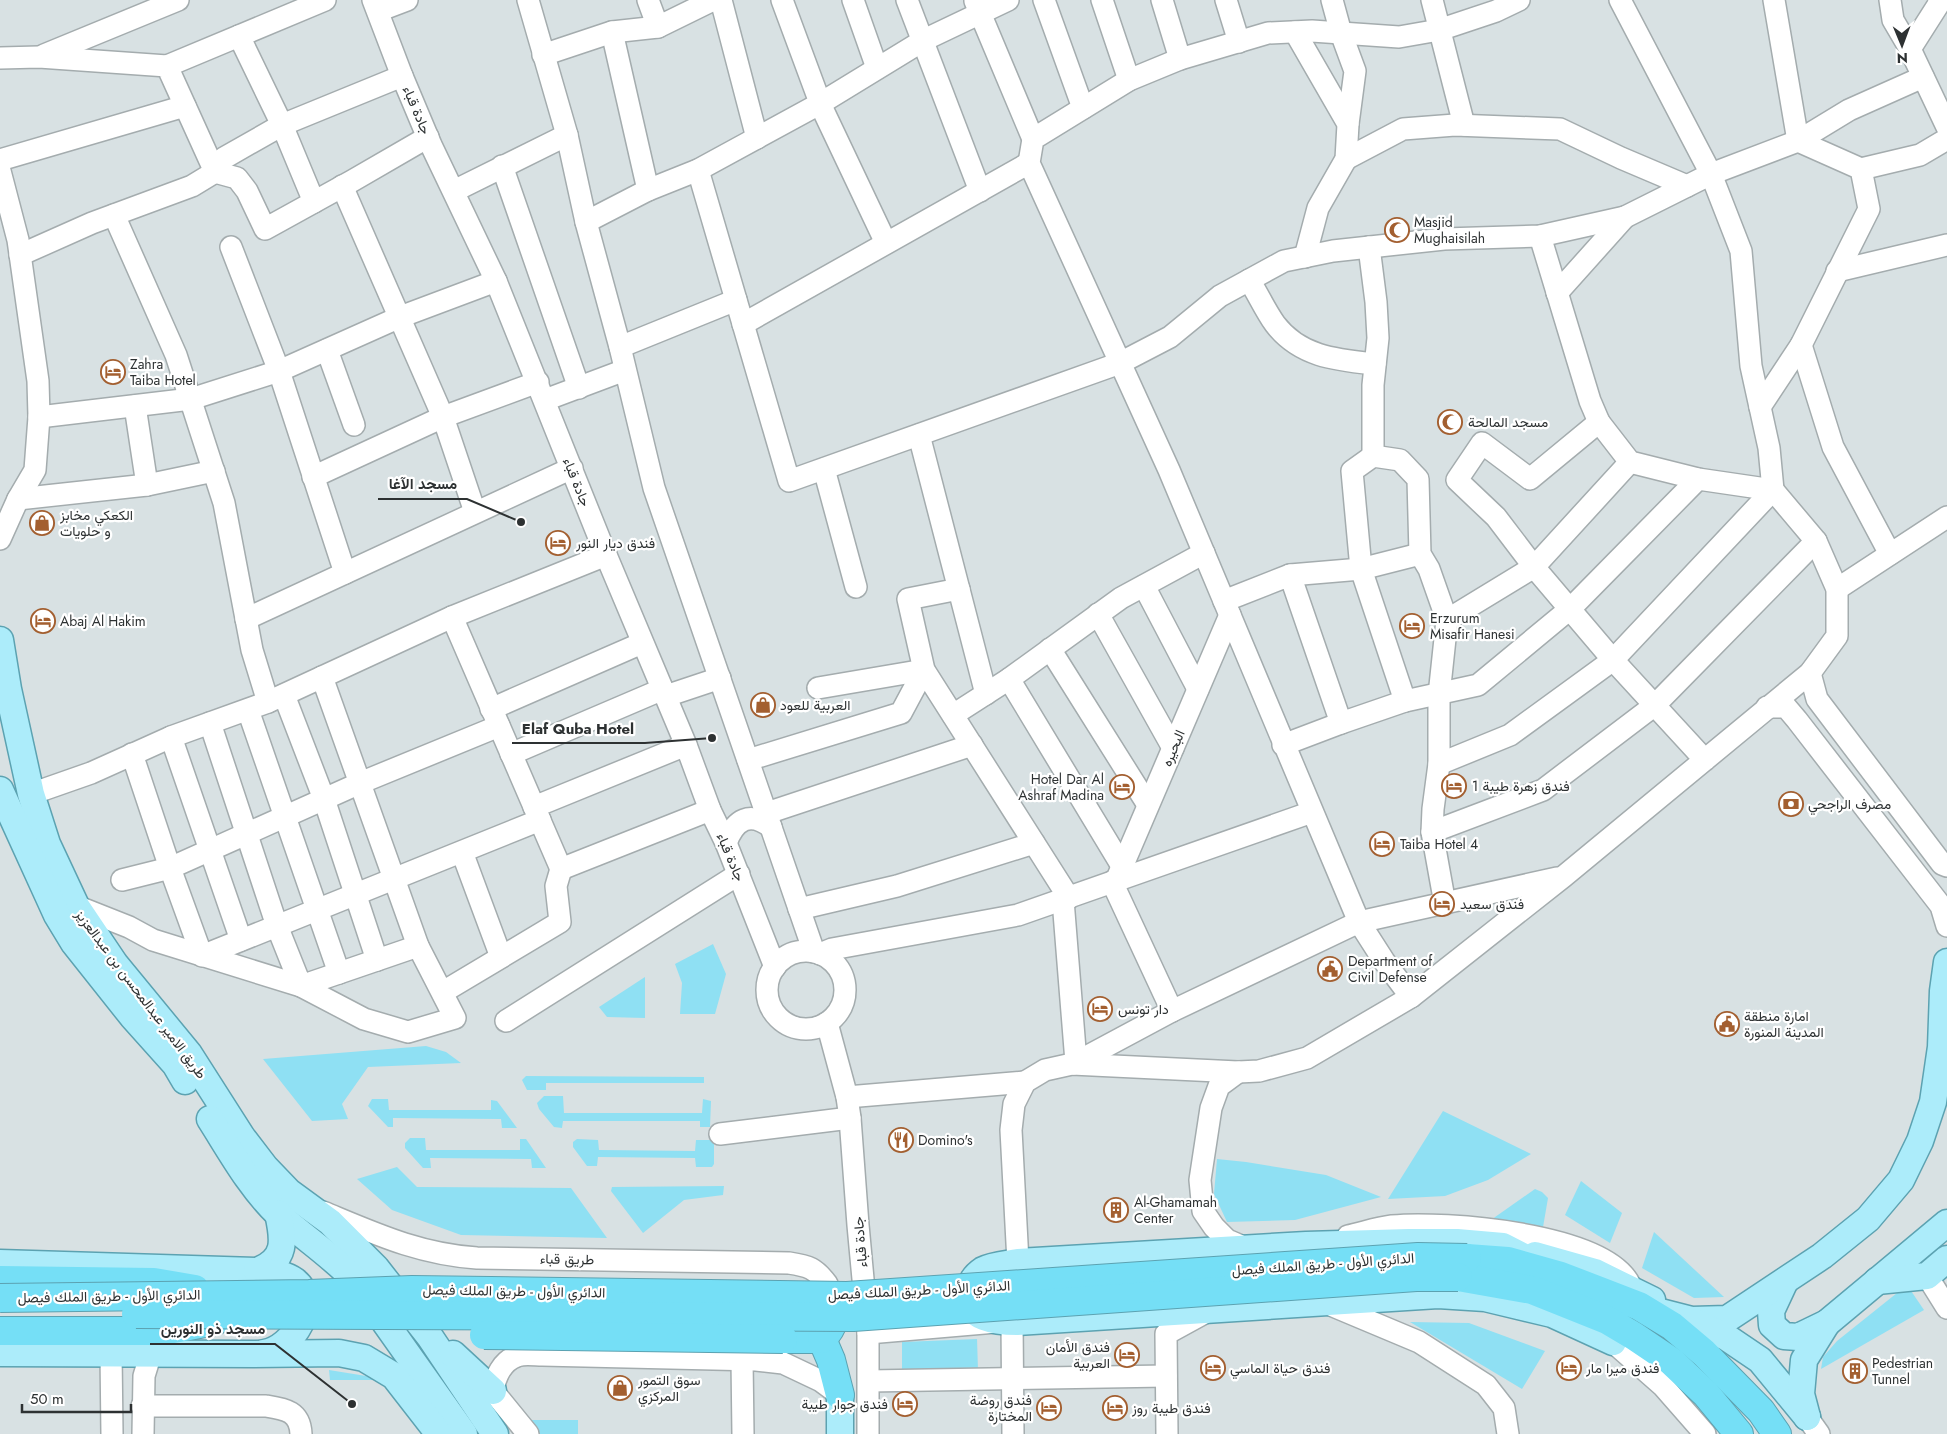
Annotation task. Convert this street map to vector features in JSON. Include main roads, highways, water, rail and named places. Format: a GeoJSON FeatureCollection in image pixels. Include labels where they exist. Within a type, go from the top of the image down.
{"type":"FeatureCollection","features":[{"type":"Feature","properties":{"kind":"highway","name":"الدائري الأول - طريق الملك فيصل"},"geometry":{"type":"LineString","coordinates":[[0,1298],[308,1294],[412,1290],[847,1296],[1418,1257],[1462,1268],[1532,1290],[1610,1331],[1634,1336],[1671,1362],[1706,1394],[1739,1434]]}},
{"type":"Feature","properties":{"kind":"highway","name":"الدائري الأول - طريق الملك فيصل"},"geometry":{"type":"LineString","coordinates":[[0,1313],[853,1317],[1416,1277],[1508,1261],[1635,1298],[1704,1353],[1761,1411],[1777,1434]]}},
{"type":"Feature","properties":{"kind":"highway"},"geometry":{"type":"LineString","coordinates":[[401,1316],[454,1335],[783,1339],[822,1339],[830,1332],[835,1317],[835,1299],[827,1284],[796,1282],[448,1278],[412,1290]]}},
{"type":"Feature","properties":{"kind":"highway"},"geometry":{"type":"LineString","coordinates":[[0,1280],[154,1282],[223,1295]]}},
{"type":"Feature","properties":{"kind":"highway"},"geometry":{"type":"LineString","coordinates":[[0,1331],[163,1331],[249,1315]]}},
{"type":"Feature","properties":{"kind":"highway"},"geometry":{"type":"LineString","coordinates":[[822,1339],[831,1360],[840,1395]]}},
{"type":"Feature","properties":{"kind":"main road","name":"طريق الامير عبدالمحسن بن عبدالعزيز"},"geometry":{"type":"LineString","coordinates":[[0,640],[8,689],[31,794],[47,844],[74,943],[132,1016],[175,1064],[237,1163],[253,1185],[278,1213],[344,1268],[355,1280],[464,1434]]}},
{"type":"Feature","properties":{"kind":"main road"},"geometry":{"type":"LineString","coordinates":[[0,792],[66,910]]}},
{"type":"Feature","properties":{"kind":"main road","name":"طريق الامير عبدالمحسن بن عبدالعزيز"},"geometry":{"type":"LineString","coordinates":[[66,910],[115,964],[189,1054],[242,1137],[265,1166],[289,1192],[330,1222],[376,1268],[430,1337],[496,1434]]}},
{"type":"Feature","properties":{"kind":"main road"},"geometry":{"type":"LineString","coordinates":[[1692,1320],[1727,1319],[1785,1281],[1822,1256],[1868,1219],[1901,1180],[1920,1141],[1933,1102],[1941,1047],[1943,991],[1947,962]]}},
{"type":"Feature","properties":{"kind":"main road"},"geometry":{"type":"LineString","coordinates":[[257,1271],[270,1267],[281,1250],[283,1240],[278,1213]]}},
{"type":"Feature","properties":{"kind":"main road"},"geometry":{"type":"LineString","coordinates":[[1785,1281],[1771,1311],[1772,1325],[1784,1336],[1798,1337],[1827,1323],[1947,1223]]}},
{"type":"Feature","properties":{"kind":"main road"},"geometry":{"type":"LineString","coordinates":[[1610,1331],[1552,1314],[1484,1298],[1438,1295],[1212,1309],[1007,1328],[974,1312],[968,1298],[972,1280],[984,1269],[1018,1262],[1306,1245],[1456,1242],[1503,1246],[1595,1272],[1635,1298],[1692,1320],[1726,1337],[1760,1360],[1813,1426]]}},
{"type":"Feature","properties":{"kind":"main road"},"geometry":{"type":"LineString","coordinates":[[1503,1246],[1561,1276]]}},
{"type":"Feature","properties":{"kind":"main road"},"geometry":{"type":"LineString","coordinates":[[1877,1281],[1927,1276],[1947,1259]]}},
{"type":"Feature","properties":{"kind":"main road"},"geometry":{"type":"LineString","coordinates":[[0,1263],[257,1271],[284,1275],[300,1286],[303,1294],[304,1309],[301,1323],[293,1336],[282,1346],[268,1352],[253,1354]]}},
{"type":"Feature","properties":{"kind":"main road"},"geometry":{"type":"LineString","coordinates":[[1484,1298],[1532,1290]]}},
{"type":"Feature","properties":{"kind":"main road"},"geometry":{"type":"LineString","coordinates":[[1813,1426],[1801,1394],[1804,1360],[1827,1323]]}},
{"type":"Feature","properties":{"kind":"main road"},"geometry":{"type":"LineString","coordinates":[[430,1337],[462,1361],[493,1391]]}},
{"type":"Feature","properties":{"kind":"main road"},"geometry":{"type":"LineString","coordinates":[[0,1353],[339,1353],[364,1358],[394,1376],[437,1395],[442,1434]]}},
{"type":"Feature","properties":{"kind":"main road"},"geometry":{"type":"LineString","coordinates":[[394,1376],[439,1434]]}},
{"type":"Feature","properties":{"kind":"main road"},"geometry":{"type":"LineString","coordinates":[[840,1395],[840,1434]]}},
{"type":"Feature","properties":{"kind":"place","name":"Masjid Mughaisilah"},"geometry":{"type":"Point","coordinates":[1397,230]}},
{"type":"Feature","properties":{"kind":"place","name":"Zahra Taiba Hotel"},"geometry":{"type":"Point","coordinates":[113,372]}},
{"type":"Feature","properties":{"kind":"place","name":"مسجد المالحة"},"geometry":{"type":"Point","coordinates":[1450,422]}},
{"type":"Feature","properties":{"kind":"place","name":"مسجد الآغا"},"geometry":{"type":"Point","coordinates":[521,522]}},
{"type":"Feature","properties":{"kind":"place","name":"الكعكي مخابز و حلويات"},"geometry":{"type":"Point","coordinates":[42,523]}},
{"type":"Feature","properties":{"kind":"place","name":"فندق ديار النور"},"geometry":{"type":"Point","coordinates":[558,543]}},
{"type":"Feature","properties":{"kind":"place","name":"Abaj Al Hakim"},"geometry":{"type":"Point","coordinates":[43,621]}},
{"type":"Feature","properties":{"kind":"place","name":"Erzurum Misafir Hanesi"},"geometry":{"type":"Point","coordinates":[1412,626]}},
{"type":"Feature","properties":{"kind":"place","name":"العربية للعود"},"geometry":{"type":"Point","coordinates":[763,705]}},
{"type":"Feature","properties":{"kind":"place","name":"Elaf Quba Hotel"},"geometry":{"type":"Point","coordinates":[712,738]}},
{"type":"Feature","properties":{"kind":"place","name":"فندق زهرة طيبة 1"},"geometry":{"type":"Point","coordinates":[1454,786]}},
{"type":"Feature","properties":{"kind":"place","name":"Hotel Dar Al Ashraf Madina"},"geometry":{"type":"Point","coordinates":[1122,787]}},
{"type":"Feature","properties":{"kind":"place","name":"مصرف الراجحي"},"geometry":{"type":"Point","coordinates":[1791,804]}},
{"type":"Feature","properties":{"kind":"place","name":"Taiba Hotel 4"},"geometry":{"type":"Point","coordinates":[1382,844]}},
{"type":"Feature","properties":{"kind":"place","name":"فندق سعيد"},"geometry":{"type":"Point","coordinates":[1442,904]}},
{"type":"Feature","properties":{"kind":"place","name":"Department of Civil Defense"},"geometry":{"type":"Point","coordinates":[1330,969]}},
{"type":"Feature","properties":{"kind":"place","name":"دار تونس"},"geometry":{"type":"Point","coordinates":[1100,1009]}},
{"type":"Feature","properties":{"kind":"place","name":"امارة منطقة المدينة المنورة"},"geometry":{"type":"Point","coordinates":[1727,1024]}},
{"type":"Feature","properties":{"kind":"place","name":"Domino's"},"geometry":{"type":"Point","coordinates":[901,1140]}},
{"type":"Feature","properties":{"kind":"place","name":"Al-Ghamamah Center"},"geometry":{"type":"Point","coordinates":[1116,1210]}},
{"type":"Feature","properties":{"kind":"place","name":"فندق الأمان العربية"},"geometry":{"type":"Point","coordinates":[1127,1355]}},
{"type":"Feature","properties":{"kind":"place","name":"فندق حياة الماسي"},"geometry":{"type":"Point","coordinates":[1213,1368]}},
{"type":"Feature","properties":{"kind":"place","name":"فندق ميرا مار"},"geometry":{"type":"Point","coordinates":[1569,1368]}},
{"type":"Feature","properties":{"kind":"place","name":"Pedestrian Tunnel"},"geometry":{"type":"Point","coordinates":[1855,1371]}},
{"type":"Feature","properties":{"kind":"place","name":"سوق التمور المركزي"},"geometry":{"type":"Point","coordinates":[620,1388]}},
{"type":"Feature","properties":{"kind":"place","name":"مسجد ذو النورين"},"geometry":{"type":"Point","coordinates":[352,1404]}},
{"type":"Feature","properties":{"kind":"place","name":"فندق جوار طيبة"},"geometry":{"type":"Point","coordinates":[905,1404]}},
{"type":"Feature","properties":{"kind":"place","name":"فندق روضة المختارة"},"geometry":{"type":"Point","coordinates":[1049,1408]}},
{"type":"Feature","properties":{"kind":"place","name":"فندق طيبة روز"},"geometry":{"type":"Point","coordinates":[1115,1408]}}]}
